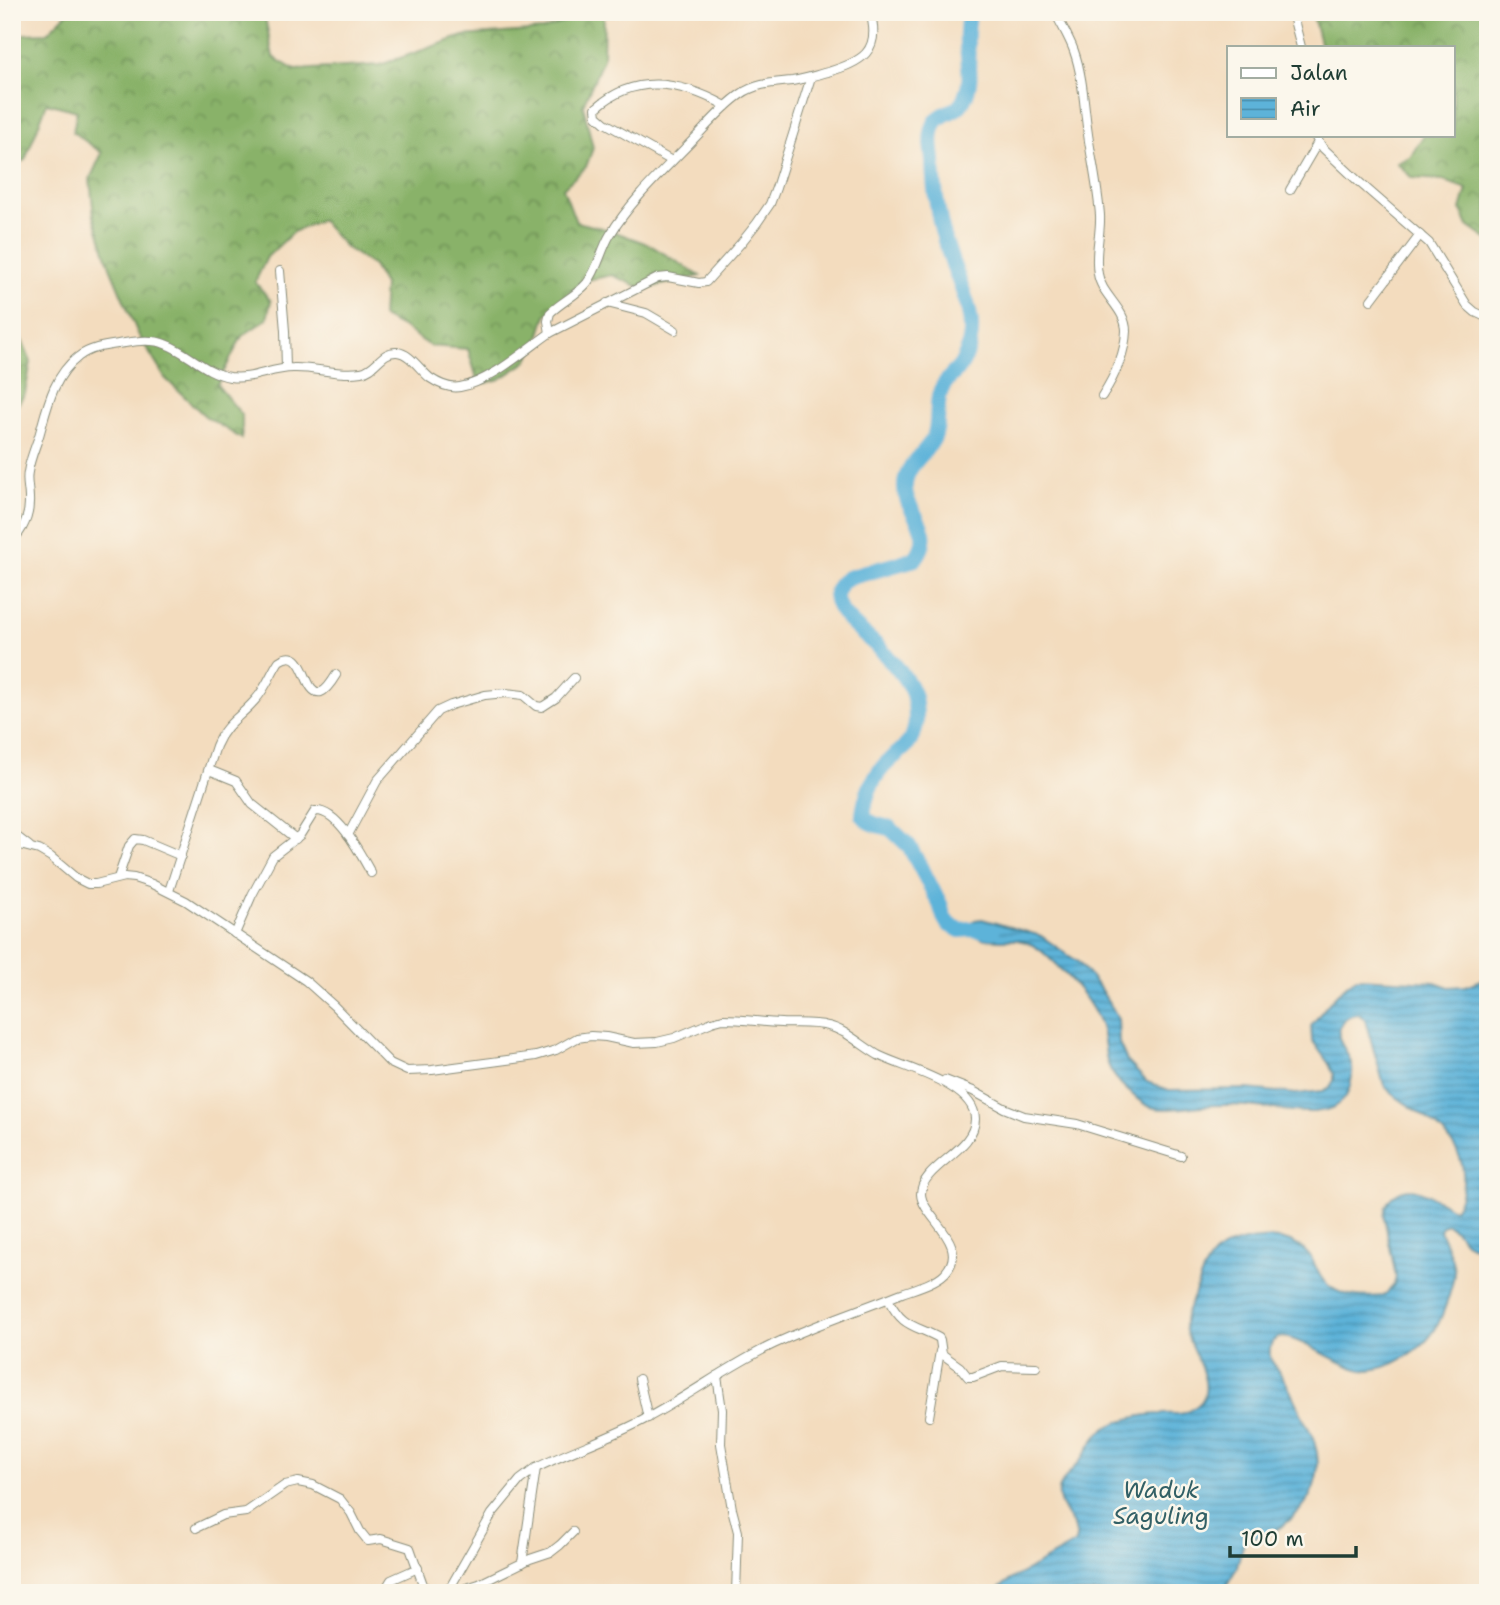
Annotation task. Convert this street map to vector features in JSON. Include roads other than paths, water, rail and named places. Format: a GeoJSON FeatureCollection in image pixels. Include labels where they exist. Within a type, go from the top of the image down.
{"type":"FeatureCollection","features":[{"type":"Feature","properties":{"kind":"street"},"geometry":{"type":"LineString","coordinates":[[550,333],[550,313],[587,283],[611,234],[635,201],[726,106],[744,92],[758,86],[811,77],[852,64],[864,56],[871,43],[874,31],[870,12]]}},
{"type":"Feature","properties":{"kind":"street"},"geometry":{"type":"LineString","coordinates":[[1055,12],[1073,50],[1085,108],[1100,211],[1097,274],[1102,289],[1126,325],[1119,364],[1102,396]]}},
{"type":"Feature","properties":{"kind":"street"},"geometry":{"type":"LineString","coordinates":[[1293,12],[1301,46]]}},
{"type":"Feature","properties":{"kind":"street"},"geometry":{"type":"LineString","coordinates":[[12,541],[19,534],[28,514],[28,470],[47,405],[59,379],[79,355],[102,347],[152,341],[164,343],[204,368],[230,377],[253,376],[286,368],[362,372],[373,367],[387,354],[396,352],[407,356],[435,381],[450,387],[476,382],[506,365],[550,333],[659,278],[668,277],[701,284],[708,281],[757,223],[769,204],[811,77]]}},
{"type":"Feature","properties":{"kind":"street"},"geometry":{"type":"LineString","coordinates":[[672,161],[605,122],[597,116],[596,108],[622,90],[636,86],[660,85],[691,90],[726,106]]}},
{"type":"Feature","properties":{"kind":"street"},"geometry":{"type":"LineString","coordinates":[[1290,190],[1316,138],[1359,182],[1432,247],[1467,305],[1488,318]]}},
{"type":"Feature","properties":{"kind":"street"},"geometry":{"type":"LineString","coordinates":[[1371,300],[1420,235]]}},
{"type":"Feature","properties":{"kind":"street"},"geometry":{"type":"LineString","coordinates":[[280,271],[286,368]]}},
{"type":"Feature","properties":{"kind":"street"},"geometry":{"type":"LineString","coordinates":[[607,303],[646,313],[675,330]]}},
{"type":"Feature","properties":{"kind":"street"},"geometry":{"type":"LineString","coordinates":[[169,891],[223,730],[255,700],[281,659],[289,657],[300,663],[310,686],[318,691],[323,691],[336,675]]}},
{"type":"Feature","properties":{"kind":"street"},"geometry":{"type":"LineString","coordinates":[[348,835],[377,780],[438,710],[500,693],[521,694],[536,706],[542,707],[556,698],[574,678]]}},
{"type":"Feature","properties":{"kind":"street"},"geometry":{"type":"LineString","coordinates":[[209,770],[236,781],[252,804],[296,839]]}},
{"type":"Feature","properties":{"kind":"street"},"geometry":{"type":"LineString","coordinates":[[235,934],[271,859],[304,831],[313,812],[318,810],[329,816],[348,835],[371,873]]}},
{"type":"Feature","properties":{"kind":"street"},"geometry":{"type":"LineString","coordinates":[[12,833],[32,848],[51,857],[85,883],[134,878],[169,891],[186,901],[306,981],[390,1063],[407,1071],[536,1056],[556,1050],[577,1038],[591,1036],[634,1043],[657,1042],[712,1022],[729,1019],[830,1026],[906,1068],[958,1084],[1024,1116],[1077,1124],[1181,1156]]}},
{"type":"Feature","properties":{"kind":"street"},"geometry":{"type":"LineString","coordinates":[[118,878],[129,846],[135,839],[181,856]]}},
{"type":"Feature","properties":{"kind":"street"},"geometry":{"type":"LineString","coordinates":[[12,844],[32,848]]}},
{"type":"Feature","properties":{"kind":"street"},"geometry":{"type":"LineString","coordinates":[[449,1593],[492,1514],[520,1480],[536,1468],[648,1418],[773,1344],[940,1277],[948,1269],[952,1250],[949,1240],[926,1207],[922,1197],[923,1185],[966,1142],[973,1130],[975,1118],[968,1101],[936,1078]]}},
{"type":"Feature","properties":{"kind":"street"},"geometry":{"type":"LineString","coordinates":[[888,1299],[901,1319],[939,1338],[942,1355],[960,1367],[969,1378],[1002,1366],[1036,1367]]}},
{"type":"Feature","properties":{"kind":"street"},"geometry":{"type":"LineString","coordinates":[[929,1417],[941,1349]]}},
{"type":"Feature","properties":{"kind":"street"},"geometry":{"type":"LineString","coordinates":[[717,1376],[722,1410],[721,1444],[738,1532],[736,1593]]}},
{"type":"Feature","properties":{"kind":"street"},"geometry":{"type":"LineString","coordinates":[[639,1379],[648,1418]]}},
{"type":"Feature","properties":{"kind":"street"},"geometry":{"type":"LineString","coordinates":[[522,1563],[536,1468]]}},
{"type":"Feature","properties":{"kind":"street"},"geometry":{"type":"LineString","coordinates":[[196,1528],[223,1515],[246,1511],[285,1485],[304,1482],[340,1499],[368,1541],[386,1540],[410,1548],[426,1593]]}},
{"type":"Feature","properties":{"kind":"street"},"geometry":{"type":"LineString","coordinates":[[449,1593],[479,1584],[555,1549],[573,1532]]}},
{"type":"Feature","properties":{"kind":"street"},"geometry":{"type":"LineString","coordinates":[[390,1593],[388,1584],[391,1580],[418,1568]]}},
{"type":"Feature","properties":{"kind":"water","name":"Waduk Saguling"},"geometry":{"type":"Polygon","coordinates":[[[982,919],[1041,936],[1078,962],[1099,987],[1118,1019],[1119,1043],[1127,1061],[1147,1082],[1169,1090],[1248,1089],[1296,1094],[1323,1091],[1331,1087],[1334,1074],[1312,1040],[1311,1026],[1351,982],[1357,978],[1435,982],[1449,987],[1466,986],[1488,977],[1488,1254],[1465,1242],[1447,1224],[1442,1226],[1440,1230],[1454,1271],[1447,1302],[1431,1335],[1415,1351],[1394,1363],[1372,1370],[1362,1370],[1295,1340],[1278,1338],[1274,1341],[1270,1351],[1271,1359],[1287,1384],[1313,1438],[1318,1468],[1314,1486],[1300,1510],[1266,1535],[1245,1539],[1236,1569],[1222,1593],[994,1593],[1010,1580],[1074,1544],[1075,1532],[1061,1505],[1059,1491],[1065,1479],[1102,1431],[1139,1416],[1184,1413],[1203,1400],[1205,1379],[1185,1322],[1204,1271],[1215,1254],[1223,1248],[1245,1241],[1282,1240],[1295,1244],[1306,1252],[1322,1279],[1336,1291],[1360,1297],[1384,1296],[1394,1285],[1396,1277],[1384,1217],[1391,1197],[1411,1189],[1454,1209],[1463,1187],[1461,1160],[1442,1131],[1384,1085],[1365,1020],[1359,1014],[1349,1016],[1340,1027],[1339,1037],[1351,1063],[1352,1079],[1345,1098],[1329,1109],[1296,1112],[1249,1106],[1210,1105],[1166,1109],[1145,1105],[1112,1072],[1107,1062],[1098,1020],[1086,998],[1073,983],[1045,954],[1032,945],[1021,941],[981,938],[971,932],[972,922],[982,919]]]}},
{"type":"Feature","properties":{"kind":"waterway"},"geometry":{"type":"LineString","coordinates":[[969,12],[969,79],[966,93],[956,109],[937,120],[931,136],[939,218],[968,307],[971,330],[969,343],[961,365],[941,390],[934,437],[912,466],[906,479],[906,496],[922,530],[921,548],[915,559],[848,578],[839,587],[836,596],[844,615],[903,675],[915,704],[916,721],[912,737],[875,778],[863,815],[868,821],[890,828],[909,846],[948,924],[960,930],[992,931]]}}]}
